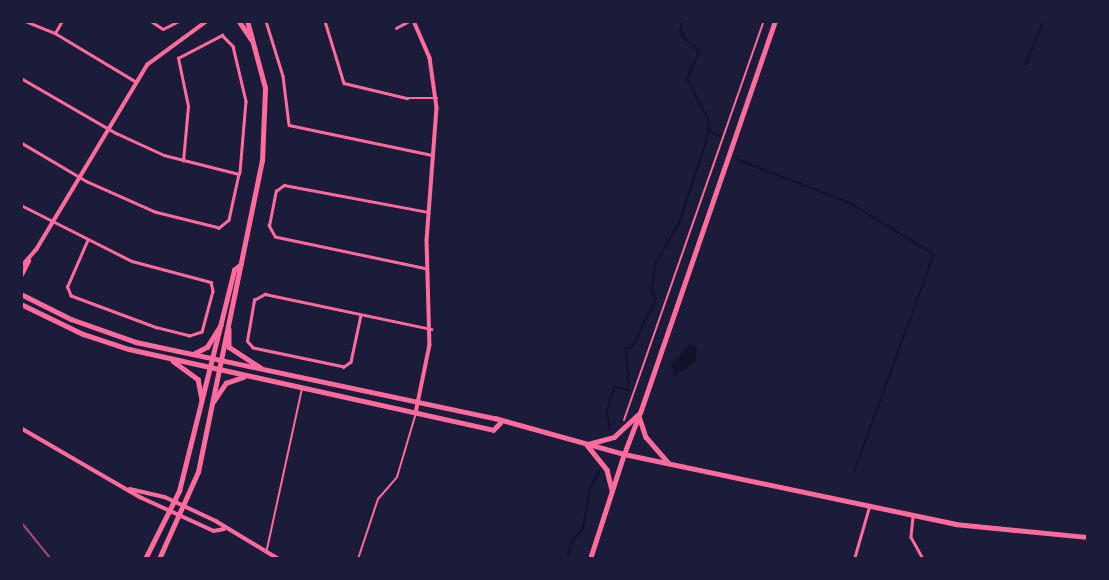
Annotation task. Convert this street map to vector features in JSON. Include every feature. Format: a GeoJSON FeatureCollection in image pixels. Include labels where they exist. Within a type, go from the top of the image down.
{"type":"FeatureCollection","features":[{"type":"Feature","properties":{"kind":"main road"},"geometry":{"type":"LineString","coordinates":[[239,21],[251,39]]}},
{"type":"Feature","properties":{"kind":"main road"},"geometry":{"type":"LineString","coordinates":[[159,559],[185,508],[200,465],[266,133],[265,88],[247,21]]}},
{"type":"Feature","properties":{"kind":"main road"},"geometry":{"type":"LineString","coordinates":[[590,559],[775,21]]}},
{"type":"Feature","properties":{"kind":"main road"},"geometry":{"type":"LineString","coordinates":[[145,559],[175,502],[234,270],[240,265]]}},
{"type":"Feature","properties":{"kind":"main road"},"geometry":{"type":"LineString","coordinates":[[21,294],[110,335],[192,355],[419,402],[624,454],[975,527],[1088,537]]}},
{"type":"Feature","properties":{"kind":"main road"},"geometry":{"type":"LineString","coordinates":[[21,304],[83,334],[170,359],[493,429],[500,423]]}},
{"type":"Feature","properties":{"kind":"main road"},"geometry":{"type":"LineString","coordinates":[[192,355],[207,347],[221,325]]}},
{"type":"Feature","properties":{"kind":"main road"},"geometry":{"type":"LineString","coordinates":[[229,329],[233,351],[267,370]]}},
{"type":"Feature","properties":{"kind":"main road"},"geometry":{"type":"LineString","coordinates":[[170,359],[198,379],[202,399]]}},
{"type":"Feature","properties":{"kind":"main road"},"geometry":{"type":"LineString","coordinates":[[213,402],[234,379],[257,379]]}},
{"type":"Feature","properties":{"kind":"main road"},"geometry":{"type":"LineString","coordinates":[[587,444],[614,437],[639,415]]}},
{"type":"Feature","properties":{"kind":"main road"},"geometry":{"type":"LineString","coordinates":[[639,415],[646,437],[668,463]]}},
{"type":"Feature","properties":{"kind":"main road"},"geometry":{"type":"LineString","coordinates":[[587,444],[607,470],[612,490]]}},
{"type":"Feature","properties":{"kind":"street"},"geometry":{"type":"LineString","coordinates":[[25,21],[55,33],[135,81]]}},
{"type":"Feature","properties":{"kind":"street"},"geometry":{"type":"LineString","coordinates":[[55,33],[62,21]]}},
{"type":"Feature","properties":{"kind":"street"},"geometry":{"type":"LineString","coordinates":[[151,21],[160,29],[179,21]]}},
{"type":"Feature","properties":{"kind":"street"},"geometry":{"type":"LineString","coordinates":[[21,277],[135,81],[160,52],[207,21]]}},
{"type":"Feature","properties":{"kind":"street"},"geometry":{"type":"LineString","coordinates":[[266,21],[283,76],[289,125],[433,155]]}},
{"type":"Feature","properties":{"kind":"street"},"geometry":{"type":"LineString","coordinates":[[325,21],[344,83],[407,98],[437,98]]}},
{"type":"Feature","properties":{"kind":"street"},"geometry":{"type":"LineString","coordinates":[[396,28],[412,21],[430,58],[437,98],[428,212],[427,269],[431,329],[416,413]]}},
{"type":"Feature","properties":{"kind":"street"},"geometry":{"type":"LineString","coordinates":[[21,143],[78,177],[155,212],[221,228],[229,220],[239,174],[246,101],[235,53],[230,40],[222,35],[178,58],[188,106],[183,161]]}},
{"type":"Feature","properties":{"kind":"street"},"geometry":{"type":"LineString","coordinates":[[21,78],[107,128],[183,161],[239,174]]}},
{"type":"Feature","properties":{"kind":"street"},"geometry":{"type":"LineString","coordinates":[[427,269],[275,237],[269,226],[276,191],[284,185],[428,212]]}},
{"type":"Feature","properties":{"kind":"street"},"geometry":{"type":"LineString","coordinates":[[21,205],[87,241],[146,265],[211,282],[213,291],[202,332],[190,336],[157,328],[71,296],[67,287],[87,241]]}},
{"type":"Feature","properties":{"kind":"street"},"geometry":{"type":"LineString","coordinates":[[21,267],[30,258]]}},
{"type":"Feature","properties":{"kind":"street"},"geometry":{"type":"LineString","coordinates":[[361,315],[351,362],[344,367],[253,348],[247,341],[254,300],[261,294],[431,329]]}},
{"type":"Feature","properties":{"kind":"street"},"geometry":{"type":"LineString","coordinates":[[21,428],[86,470],[214,531],[224,529]]}},
{"type":"Feature","properties":{"kind":"street"},"geometry":{"type":"LineString","coordinates":[[128,489],[143,489],[175,502],[267,549],[279,559]]}},
{"type":"Feature","properties":{"kind":"street"},"geometry":{"type":"LineString","coordinates":[[854,559],[869,507]]}},
{"type":"Feature","properties":{"kind":"street"},"geometry":{"type":"LineString","coordinates":[[914,516],[911,537],[923,559]]}},
{"type":"Feature","properties":{"kind":"lane"},"geometry":{"type":"LineString","coordinates":[[267,549],[302,388]]}},
{"type":"Feature","properties":{"kind":"lane"},"geometry":{"type":"LineString","coordinates":[[358,559],[377,499],[397,477],[416,413]]}},
{"type":"Feature","properties":{"kind":"path"},"geometry":{"type":"LineString","coordinates":[[620,427],[764,21]]}},
{"type":"Feature","properties":{"kind":"shaded area"},"geometry":{"type":"Polygon","coordinates":[[[690,343],[697,348],[695,362],[674,376],[671,365],[690,343]]]}},
{"type":"Feature","properties":{"kind":"waterway"},"geometry":{"type":"LineString","coordinates":[[610,430],[607,410],[614,387],[629,390],[626,349],[633,346],[656,298],[652,291],[655,264],[679,223],[706,142],[709,121],[687,79],[699,51],[685,39],[680,30],[682,21]]}},
{"type":"Feature","properties":{"kind":"waterway"},"geometry":{"type":"LineString","coordinates":[[1025,65],[1044,21]]}},
{"type":"Feature","properties":{"kind":"waterway"},"geometry":{"type":"LineString","coordinates":[[707,130],[723,137]]}},
{"type":"Feature","properties":{"kind":"waterway"},"geometry":{"type":"LineString","coordinates":[[738,160],[848,202],[934,254],[854,471]]}},
{"type":"Feature","properties":{"kind":"waterway"},"geometry":{"type":"LineString","coordinates":[[567,559],[571,543],[583,528],[590,489],[600,470]]}},
{"type":"Feature","properties":{"kind":"railway"},"geometry":{"type":"LineString","coordinates":[[21,522],[51,559]]}}]}
